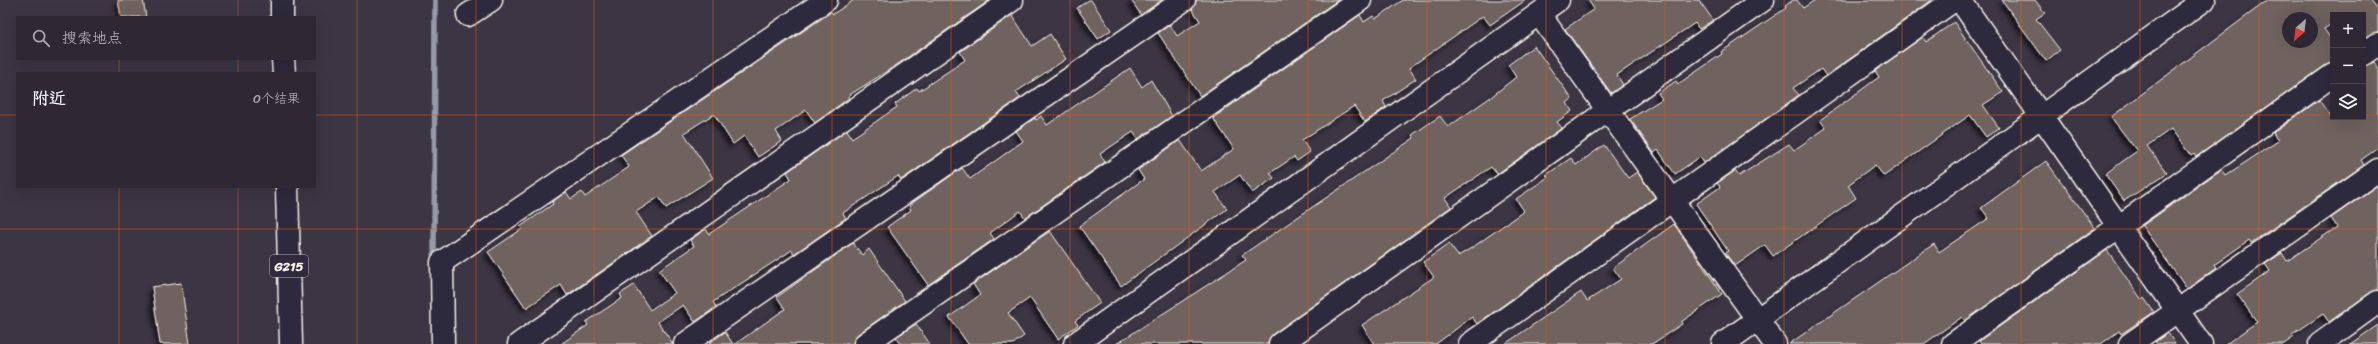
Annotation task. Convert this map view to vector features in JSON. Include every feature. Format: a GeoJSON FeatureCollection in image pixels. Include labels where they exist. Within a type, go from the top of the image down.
{"type":"FeatureCollection","features":[{"type":"Feature","properties":{"kind":"main road"},"geometry":{"type":"LineString","coordinates":[[282,0],[282,16]]}},
{"type":"Feature","properties":{"kind":"main road"},"geometry":{"type":"LineString","coordinates":[[468,15],[491,0]]}},
{"type":"Feature","properties":{"kind":"main road"},"geometry":{"type":"LineString","coordinates":[[443,344],[442,262],[826,0]]}},
{"type":"Feature","properties":{"kind":"main road"},"geometry":{"type":"LineString","coordinates":[[519,344],[1012,0]]}},
{"type":"Feature","properties":{"kind":"main road"},"geometry":{"type":"LineString","coordinates":[[685,344],[1184,0]]}},
{"type":"Feature","properties":{"kind":"main road"},"geometry":{"type":"LineString","coordinates":[[865,344],[1360,0]]}},
{"type":"Feature","properties":{"kind":"main road"},"geometry":{"type":"LineString","coordinates":[[1075,344],[1558,0]]}},
{"type":"Feature","properties":{"kind":"main road"},"geometry":{"type":"LineString","coordinates":[[1280,344],[1763,0]]}},
{"type":"Feature","properties":{"kind":"main road"},"geometry":{"type":"LineString","coordinates":[[1470,344],[1954,0]]}},
{"type":"Feature","properties":{"kind":"main road"},"geometry":{"type":"LineString","coordinates":[[1960,0],[2201,344]]}},
{"type":"Feature","properties":{"kind":"main road"},"geometry":{"type":"LineString","coordinates":[[1723,344],[2041,115],[2204,0]]}},
{"type":"Feature","properties":{"kind":"main road"},"geometry":{"type":"LineString","coordinates":[[1539,14],[1775,344]]}},
{"type":"Feature","properties":{"kind":"main road"},"geometry":{"type":"LineString","coordinates":[[2366,52],[2378,44]]}},
{"type":"Feature","properties":{"kind":"main road"},"geometry":{"type":"LineString","coordinates":[[283,60],[284,72]]}},
{"type":"Feature","properties":{"kind":"main road"},"geometry":{"type":"LineString","coordinates":[[1953,344],[2330,77]]}},
{"type":"Feature","properties":{"kind":"main road"},"geometry":{"type":"LineString","coordinates":[[2130,344],[2378,170]]}},
{"type":"Feature","properties":{"kind":"main road","name":"G215"},"geometry":{"type":"LineString","coordinates":[[287,188],[291,344]]}},
{"type":"Feature","properties":{"kind":"main road"},"geometry":{"type":"LineString","coordinates":[[2320,344],[2378,302]]}},
{"type":"Feature","properties":{"kind":"building"},"geometry":{"type":"Polygon","coordinates":[[[118,0],[143,0],[146,16],[121,16],[118,0]]]}},
{"type":"Feature","properties":{"kind":"building"},"geometry":{"type":"Polygon","coordinates":[[[854,0],[990,0],[898,64],[848,96],[849,98],[815,123],[806,110],[776,131],[782,141],[758,157],[744,136],[733,144],[714,114],[684,133],[713,178],[666,208],[659,197],[636,212],[652,236],[567,295],[561,285],[526,308],[488,252],[522,229],[520,227],[553,204],[552,202],[566,192],[571,199],[582,192],[585,197],[629,167],[621,155],[831,12],[833,14],[854,0]]]}},
{"type":"Feature","properties":{"kind":"building"},"geometry":{"type":"Polygon","coordinates":[[[1091,0],[1111,30],[1098,39],[1077,8],[1091,0]]]}},
{"type":"Feature","properties":{"kind":"building"},"geometry":{"type":"Polygon","coordinates":[[[1131,0],[1162,0],[1141,15],[1131,0]]]}},
{"type":"Feature","properties":{"kind":"building"},"geometry":{"type":"Polygon","coordinates":[[[1196,0],[1338,0],[1200,96],[1158,33],[1170,25],[1177,36],[1200,21],[1192,9],[1196,0]]]}},
{"type":"Feature","properties":{"kind":"building"},"geometry":{"type":"Polygon","coordinates":[[[1403,0],[1526,0],[1490,25],[1483,16],[1409,68],[1416,79],[1383,101],[1386,107],[1365,122],[1354,106],[1302,140],[1310,152],[1297,161],[1294,157],[1270,173],[1274,178],[1252,193],[1240,175],[1215,192],[1227,209],[1121,286],[1079,226],[1144,179],[1138,170],[1180,140],[1201,171],[1234,149],[1213,118],[1360,15],[1364,22],[1373,16],[1375,19],[1403,0]]]}},
{"type":"Feature","properties":{"kind":"building"},"geometry":{"type":"Polygon","coordinates":[[[1588,0],[1699,0],[1713,20],[1699,29],[1695,23],[1617,75],[1623,85],[1611,93],[1565,29],[1594,9],[1588,0]]]}},
{"type":"Feature","properties":{"kind":"building"},"geometry":{"type":"Polygon","coordinates":[[[1793,0],[1797,0],[1803,8],[1815,0],[1932,0],[1826,76],[1821,69],[1793,88],[1799,95],[1704,163],[1700,157],[1675,174],[1658,150],[1654,153],[1630,119],[1662,99],[1658,93],[1676,81],[1678,84],[1722,54],[1721,52],[1786,8],[1785,6],[1793,0]]]}},
{"type":"Feature","properties":{"kind":"building"},"geometry":{"type":"Polygon","coordinates":[[[2002,0],[2035,0],[2045,13],[2036,19],[2060,50],[2046,61],[2002,0]]]}},
{"type":"Feature","properties":{"kind":"building"},"geometry":{"type":"Polygon","coordinates":[[[2268,0],[2370,0],[2378,10],[2378,32],[2366,38],[2366,12],[2330,12],[2330,25],[2324,29],[2330,38],[2330,64],[2326,65],[2196,157],[2194,154],[2191,156],[2171,129],[2147,146],[2167,173],[2124,201],[2105,174],[2137,151],[2111,117],[2268,0]]]}},
{"type":"Feature","properties":{"kind":"building"},"geometry":{"type":"Polygon","coordinates":[[[1012,15],[1032,46],[1050,34],[1066,59],[1016,92],[1020,98],[901,180],[898,176],[843,213],[846,218],[794,254],[792,250],[713,302],[716,307],[695,322],[683,305],[658,322],[673,344],[561,344],[588,325],[586,322],[622,298],[620,294],[634,285],[650,310],[675,293],[659,270],[694,246],[690,240],[706,229],[709,234],[791,179],[787,172],[847,130],[852,138],[897,107],[895,104],[917,88],[919,91],[965,60],[960,52],[1012,15]]]}},
{"type":"Feature","properties":{"kind":"building"},"geometry":{"type":"Polygon","coordinates":[[[1954,22],[2003,92],[1983,105],[1999,128],[1986,137],[1970,115],[1884,176],[1875,165],[1848,185],[1856,198],[1773,256],[1765,245],[1735,266],[1725,253],[1728,251],[1696,204],[1720,187],[1717,183],[1735,171],[1739,176],[1789,144],[1794,150],[1826,128],[1820,120],[1879,77],[1875,71],[1923,37],[1926,42],[1954,22]]]}},
{"type":"Feature","properties":{"kind":"building"},"geometry":{"type":"Polygon","coordinates":[[[1534,46],[1572,99],[1567,103],[1572,111],[1557,122],[1562,128],[1497,174],[1491,167],[1445,198],[1451,207],[1273,334],[1268,344],[1116,344],[1246,260],[1242,255],[1414,138],[1412,135],[1440,116],[1448,127],[1491,97],[1516,77],[1508,65],[1534,46]]]}},
{"type":"Feature","properties":{"kind":"building"},"geometry":{"type":"Polygon","coordinates":[[[2374,62],[2378,68],[2378,148],[2361,160],[2364,165],[2251,243],[2249,240],[2214,265],[2216,268],[2187,289],[2142,226],[2222,169],[2226,175],[2278,141],[2273,133],[2319,100],[2330,116],[2330,120],[2366,120],[2366,65],[2374,62]]]}},
{"type":"Feature","properties":{"kind":"building"},"geometry":{"type":"Polygon","coordinates":[[[1130,68],[1142,87],[1151,80],[1172,116],[1138,139],[1133,132],[1100,154],[1105,162],[1025,218],[1020,211],[990,233],[994,239],[928,285],[887,227],[911,210],[909,206],[915,201],[962,168],[970,179],[1023,141],[1016,131],[1035,118],[1036,120],[1041,116],[1047,125],[1130,68]]]}},
{"type":"Feature","properties":{"kind":"building"},"geometry":{"type":"Polygon","coordinates":[[[1604,145],[1628,178],[1637,172],[1655,197],[1477,324],[1472,317],[1436,344],[1374,344],[1362,325],[1434,277],[1423,262],[1449,244],[1458,256],[1473,247],[1524,211],[1516,199],[1548,177],[1546,175],[1571,158],[1576,165],[1604,145]]]}},
{"type":"Feature","properties":{"kind":"building"},"geometry":{"type":"Polygon","coordinates":[[[2046,161],[2095,228],[1965,321],[1962,317],[1924,344],[1789,344],[1934,244],[1939,252],[1989,218],[1981,208],[2046,161]]]}},
{"type":"Feature","properties":{"kind":"building"},"geometry":{"type":"Polygon","coordinates":[[[2378,185],[2378,290],[2371,292],[2329,322],[2323,314],[2292,335],[2294,337],[2284,344],[2226,344],[2257,322],[2237,294],[2270,271],[2265,264],[2282,253],[2287,261],[2337,227],[2331,218],[2378,185]]]}},
{"type":"Feature","properties":{"kind":"building"},"geometry":{"type":"Polygon","coordinates":[[[1674,224],[1722,294],[1681,322],[1682,324],[1652,344],[1505,344],[1581,292],[1587,301],[1621,279],[1613,268],[1674,224]]]}},
{"type":"Feature","properties":{"kind":"building"},"geometry":{"type":"Polygon","coordinates":[[[1050,231],[1100,303],[1075,321],[1078,325],[1058,339],[1030,298],[1008,313],[1024,336],[1013,344],[968,344],[949,317],[980,295],[973,284],[1050,231]]]}},
{"type":"Feature","properties":{"kind":"building"},"geometry":{"type":"Polygon","coordinates":[[[853,243],[862,255],[869,249],[905,301],[858,334],[853,344],[735,344],[785,309],[777,297],[853,243]]]}},
{"type":"Feature","properties":{"kind":"building"},"geometry":{"type":"Polygon","coordinates":[[[2107,250],[2142,300],[2144,298],[2154,312],[2121,334],[2119,331],[2101,344],[1981,344],[1979,341],[2107,250]]]}},
{"type":"Feature","properties":{"kind":"building"},"geometry":{"type":"Polygon","coordinates":[[[181,283],[190,344],[160,344],[152,287],[181,283]]]}},
{"type":"Feature","properties":{"kind":"building"},"geometry":{"type":"Polygon","coordinates":[[[916,324],[930,344],[901,344],[896,337],[916,324]]]}},
{"type":"Feature","properties":{"kind":"building"},"geometry":{"type":"Polygon","coordinates":[[[2378,325],[2378,344],[2350,344],[2378,325]]]}},
{"type":"Feature","properties":{"kind":"building"},"geometry":{"type":"Polygon","coordinates":[[[725,332],[733,344],[709,343],[725,332]]]}},
{"type":"Feature","properties":{"kind":"building"},"geometry":{"type":"Polygon","coordinates":[[[2168,333],[2175,344],[2157,344],[2155,342],[2168,333]]]}},
{"type":"Feature","properties":{"kind":"waterway"},"geometry":{"type":"LineString","coordinates":[[434,262],[435,0]]}}]}
